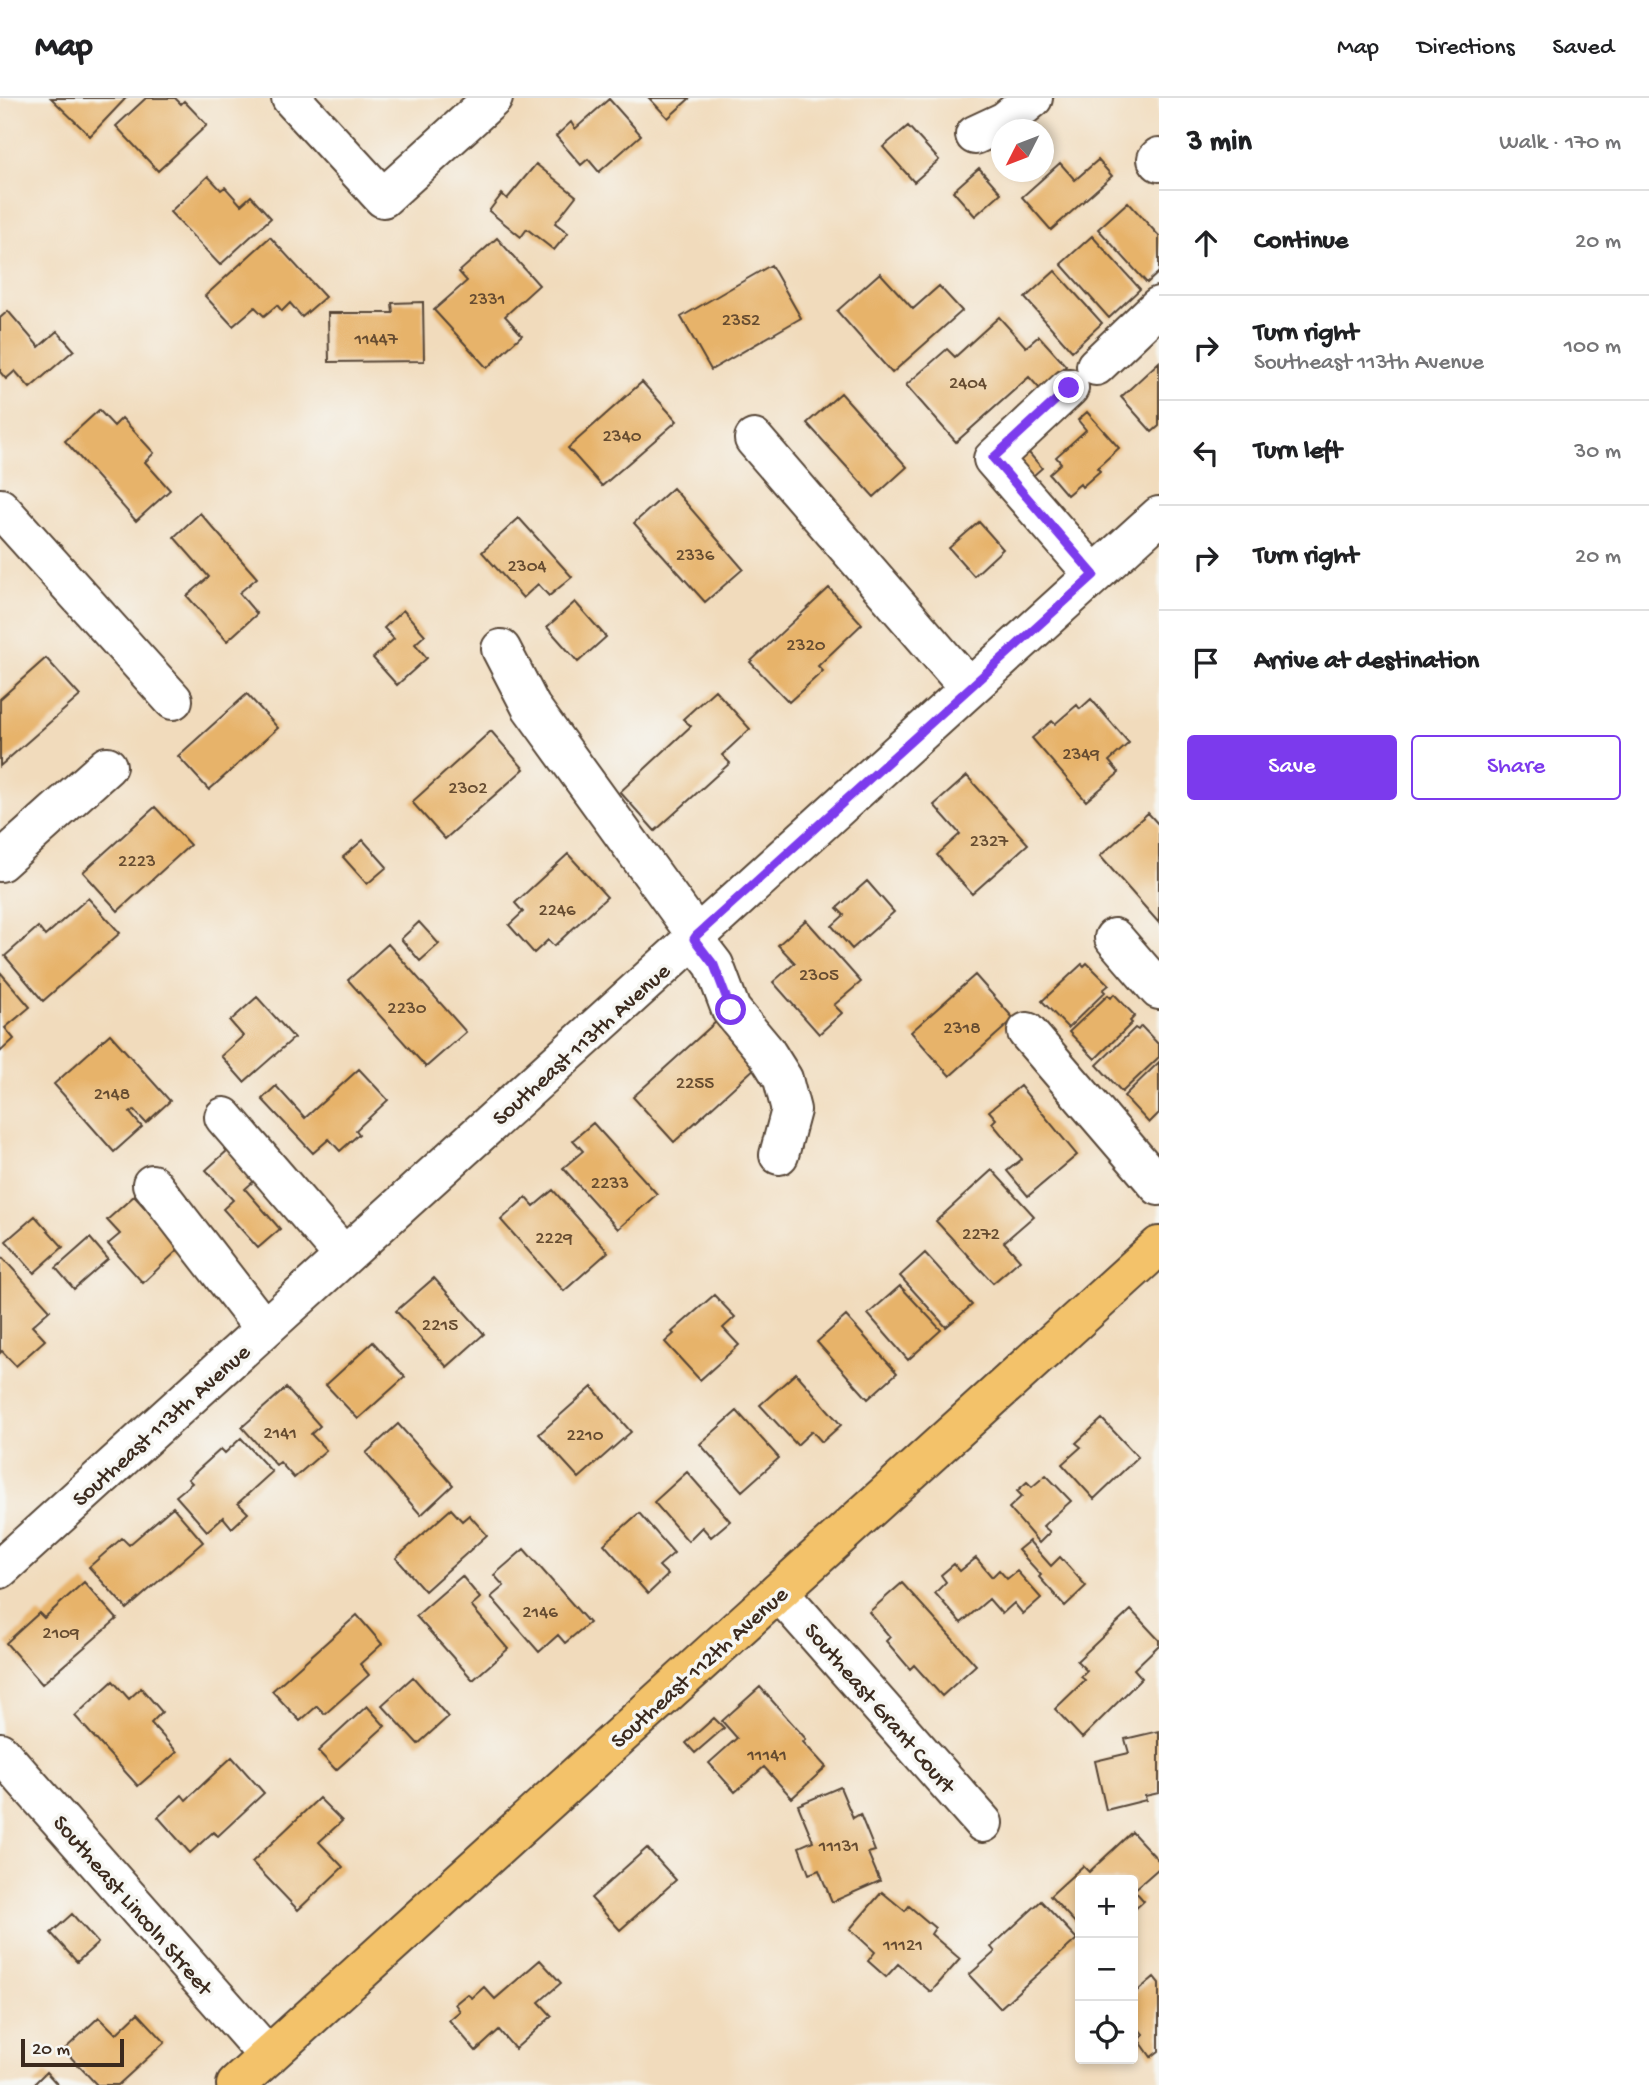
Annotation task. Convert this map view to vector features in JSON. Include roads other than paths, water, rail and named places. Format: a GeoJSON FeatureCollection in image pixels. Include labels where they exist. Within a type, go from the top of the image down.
{"type":"FeatureCollection","features":[{"type":"Feature","properties":{"kind":"main road","name":"Southeast 112th Avenue"},"geometry":{"type":"LineString","coordinates":[[236,2085],[1159,1246]]}},
{"type":"Feature","properties":{"kind":"street"},"geometry":{"type":"LineString","coordinates":[[291,98],[383,198],[493,98]]}},
{"type":"Feature","properties":{"kind":"street"},"geometry":{"type":"LineString","coordinates":[[975,135],[1005,121],[1033,98]]}},
{"type":"Feature","properties":{"kind":"street"},"geometry":{"type":"LineString","coordinates":[[1094,575],[993,458],[1159,306]]}},
{"type":"Feature","properties":{"kind":"street"},"geometry":{"type":"LineString","coordinates":[[754,439],[969,688]]}},
{"type":"Feature","properties":{"kind":"street"},"geometry":{"type":"LineString","coordinates":[[0,508],[173,700]]}},
{"type":"Feature","properties":{"kind":"street","name":"Southeast 113th Avenue"},"geometry":{"type":"LineString","coordinates":[[0,1569],[1159,516]]}},
{"type":"Feature","properties":{"kind":"street"},"geometry":{"type":"LineString","coordinates":[[501,649],[531,707],[714,965],[731,1010],[766,1052],[783,1079],[791,1110],[779,1155]]}},
{"type":"Feature","properties":{"kind":"street"},"geometry":{"type":"LineString","coordinates":[[0,862],[107,765]]}},
{"type":"Feature","properties":{"kind":"street"},"geometry":{"type":"LineString","coordinates":[[1114,938],[1159,990]]}},
{"type":"Feature","properties":{"kind":"street"},"geometry":{"type":"LineString","coordinates":[[1027,1032],[1159,1186]]}},
{"type":"Feature","properties":{"kind":"street"},"geometry":{"type":"LineString","coordinates":[[224,1117],[344,1256]]}},
{"type":"Feature","properties":{"kind":"street"},"geometry":{"type":"LineString","coordinates":[[152,1185],[264,1329]]}},
{"type":"Feature","properties":{"kind":"street","name":"Southeast Grant Court"},"geometry":{"type":"LineString","coordinates":[[779,1592],[983,1823]]}},
{"type":"Feature","properties":{"kind":"street","name":"Southeast Lincoln Street"},"geometry":{"type":"LineString","coordinates":[[0,1752],[268,2056]]}}]}
